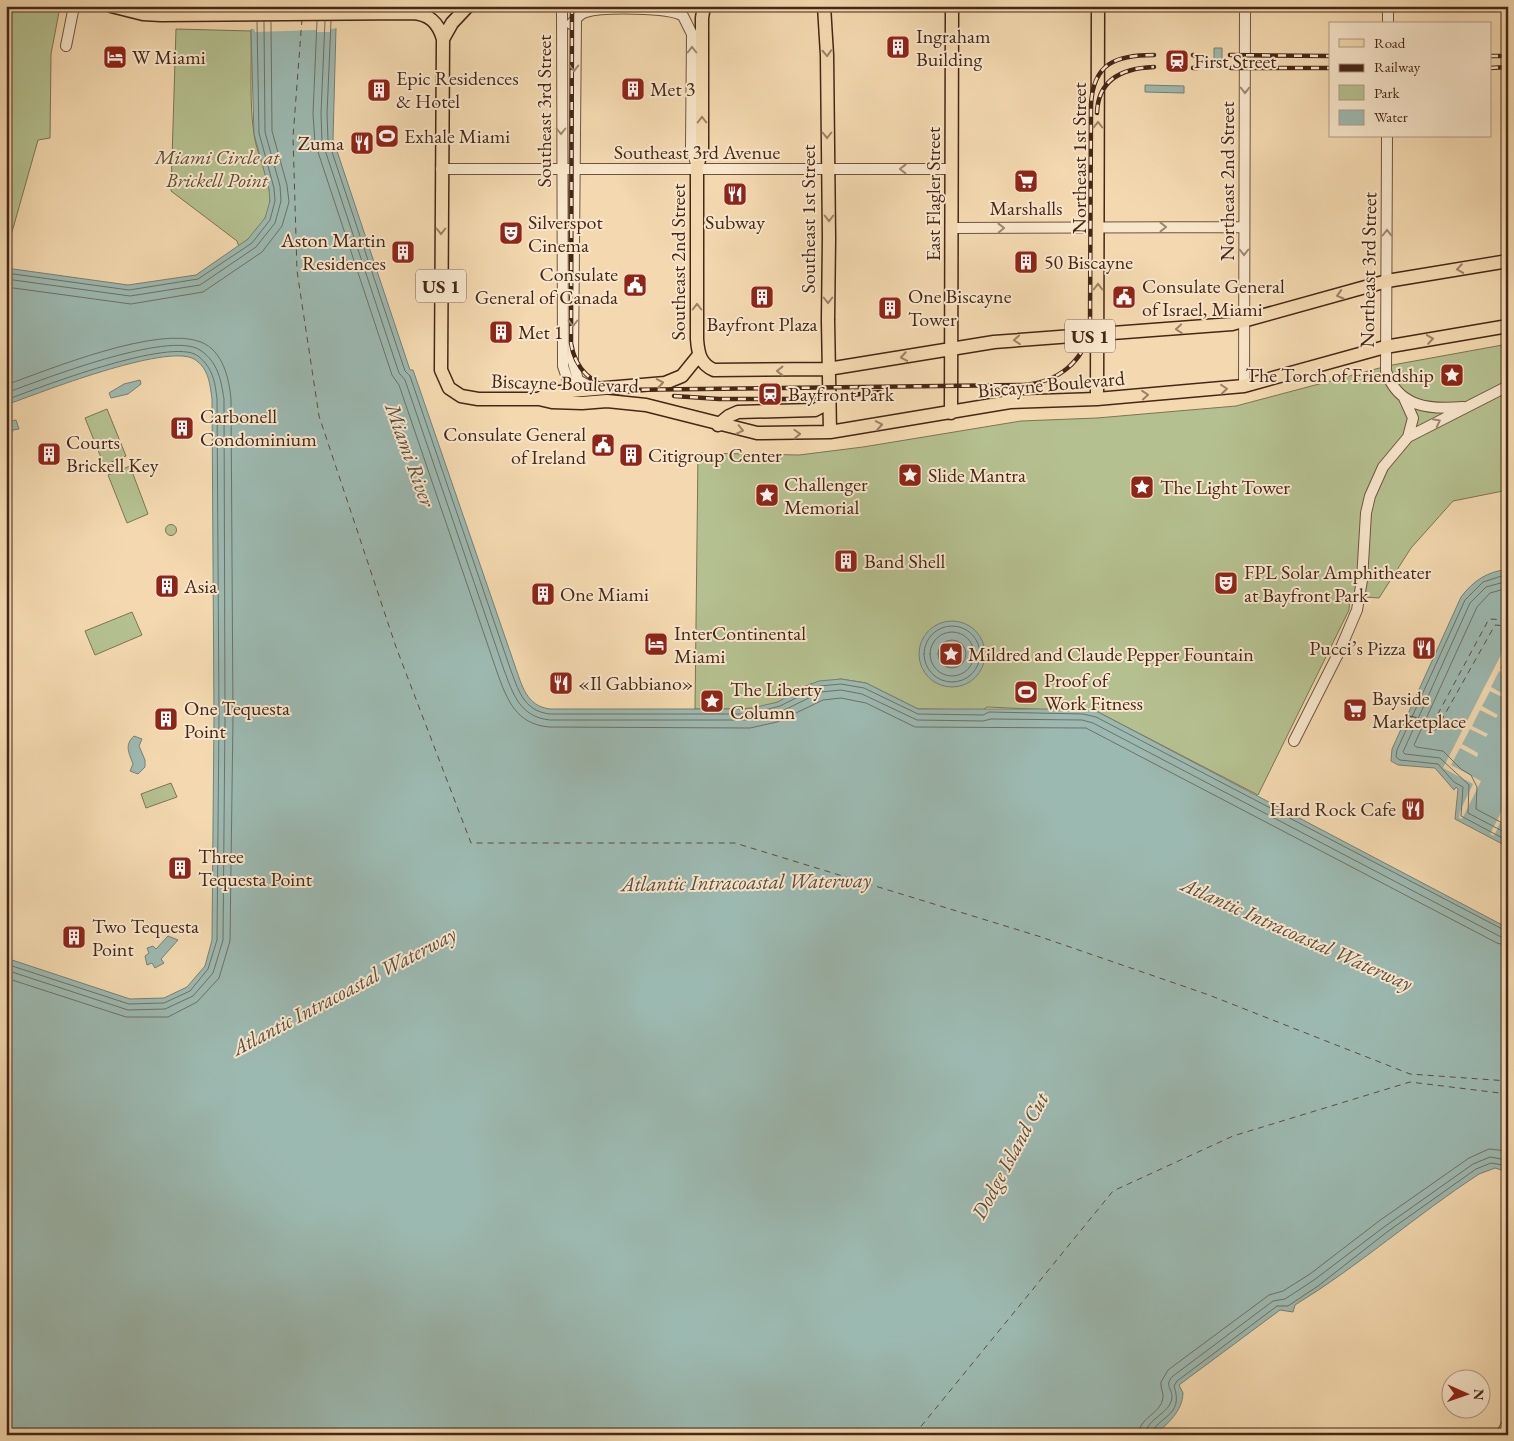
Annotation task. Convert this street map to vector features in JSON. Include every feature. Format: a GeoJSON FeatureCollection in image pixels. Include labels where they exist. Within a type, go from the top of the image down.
{"type":"FeatureCollection","features":[{"type":"Feature","properties":{"kind":"main road"},"geometry":{"type":"LineString","coordinates":[[111,6],[143,14],[198,16],[389,13],[425,15],[435,22],[443,38]]}},
{"type":"Feature","properties":{"kind":"main road"},"geometry":{"type":"LineString","coordinates":[[443,38],[452,23],[468,6]]}},
{"type":"Feature","properties":{"kind":"main road","name":"Southeast 2nd Street"},"geometry":{"type":"LineString","coordinates":[[699,355],[697,168],[702,148],[704,6]]}},
{"type":"Feature","properties":{"kind":"main road","name":"Southeast 1st Street"},"geometry":{"type":"LineString","coordinates":[[824,6],[827,54],[828,403],[830,432]]}},
{"type":"Feature","properties":{"kind":"main road","name":"East Flagler Street"},"geometry":{"type":"LineString","coordinates":[[951,413],[952,6]]}},
{"type":"Feature","properties":{"kind":"main road","name":"Northeast 1st Street"},"geometry":{"type":"LineString","coordinates":[[1097,400],[1098,6]]}},
{"type":"Feature","properties":{"kind":"main road","name":"US 1"},"geometry":{"type":"LineString","coordinates":[[441,169],[443,38]]}},
{"type":"Feature","properties":{"kind":"main road","name":"Biscayne Boulevard"},"geometry":{"type":"LineString","coordinates":[[441,169],[441,370],[448,388],[461,396],[478,399],[539,398],[552,402],[607,401],[646,405],[718,425],[763,434],[830,432],[1022,401],[1097,400],[1244,386],[1385,347],[1508,326]]}},
{"type":"Feature","properties":{"kind":"main road","name":"US 1"},"geometry":{"type":"LineString","coordinates":[[699,355],[706,366],[720,371],[828,370],[1004,341],[1098,336],[1244,322],[1387,281],[1508,261]]}},
{"type":"Feature","properties":{"kind":"main road"},"geometry":{"type":"LineString","coordinates":[[539,398],[548,393],[650,385],[673,381],[682,376],[699,355]]}},
{"type":"Feature","properties":{"kind":"main road"},"geometry":{"type":"LineString","coordinates":[[579,390],[607,401]]}},
{"type":"Feature","properties":{"kind":"main road"},"geometry":{"type":"LineString","coordinates":[[718,425],[729,416],[738,412],[815,410],[828,403]]}},
{"type":"Feature","properties":{"kind":"street"},"geometry":{"type":"LineString","coordinates":[[66,46],[74,6]]}},
{"type":"Feature","properties":{"kind":"street","name":"Southeast 3rd Street"},"geometry":{"type":"LineString","coordinates":[[562,6],[563,366],[568,381],[579,390]]}},
{"type":"Feature","properties":{"kind":"street","name":"Northeast 2nd Street"},"geometry":{"type":"LineString","coordinates":[[1244,386],[1245,6]]}},
{"type":"Feature","properties":{"kind":"street"},"geometry":{"type":"LineString","coordinates":[[1388,6],[1388,22]]}},
{"type":"Feature","properties":{"kind":"street"},"geometry":{"type":"LineString","coordinates":[[561,32],[583,13],[602,7]]}},
{"type":"Feature","properties":{"kind":"street","name":"Southeast 2nd Street"},"geometry":{"type":"LineString","coordinates":[[602,7],[673,11],[683,16],[692,34],[691,147],[697,168]]}},
{"type":"Feature","properties":{"kind":"street","name":"Southeast 3rd Street"},"geometry":{"type":"LineString","coordinates":[[576,20],[573,362],[578,380],[594,389]]}},
{"type":"Feature","properties":{"kind":"street","name":"Northeast 3rd Street"},"geometry":{"type":"LineString","coordinates":[[1387,138],[1385,347],[1388,376],[1397,392],[1403,398],[1413,418],[1408,437]]}},
{"type":"Feature","properties":{"kind":"street","name":"Southeast 3rd Avenue"},"geometry":{"type":"LineString","coordinates":[[441,169],[952,169]]}},
{"type":"Feature","properties":{"kind":"street"},"geometry":{"type":"LineString","coordinates":[[952,228],[1244,227]]}},
{"type":"Feature","properties":{"kind":"street"},"geometry":{"type":"LineString","coordinates":[[1294,741],[1339,652],[1356,610],[1362,580],[1363,529],[1370,496],[1384,467],[1408,437],[1508,386]]}},
{"type":"Feature","properties":{"kind":"street"},"geometry":{"type":"LineString","coordinates":[[1403,398],[1426,406],[1466,407]]}},
{"type":"Feature","properties":{"kind":"street"},"geometry":{"type":"LineString","coordinates":[[1501,1435],[1508,1422]]}},
{"type":"Feature","properties":{"kind":"green space"},"geometry":{"type":"Polygon","coordinates":[[[6,6],[58,6],[59,12],[51,54],[50,138],[38,140],[12,232],[6,243],[6,6]]]}},
{"type":"Feature","properties":{"kind":"green space","name":"Miami Circle at Brickell Point"},"geometry":{"type":"Polygon","coordinates":[[[176,29],[251,31],[252,122],[270,199],[267,214],[261,225],[239,247],[237,241],[171,191],[176,29]]]}},
{"type":"Feature","properties":{"kind":"green space","name":"Bayfront Park"},"geometry":{"type":"Polygon","coordinates":[[[1508,344],[1508,490],[1453,501],[1411,548],[1379,598],[1350,596],[1349,610],[1258,795],[1098,712],[987,707],[983,710],[918,709],[866,683],[841,679],[810,684],[778,702],[763,707],[695,709],[698,453],[799,455],[863,447],[1021,421],[1097,418],[1236,406],[1387,366],[1508,344]]]}},
{"type":"Feature","properties":{"kind":"green space"},"geometry":{"type":"Polygon","coordinates":[[[107,409],[126,456],[104,465],[85,418],[107,409]]]}},
{"type":"Feature","properties":{"kind":"green space"},"geometry":{"type":"Polygon","coordinates":[[[130,466],[148,514],[127,523],[108,475],[130,466]]]}},
{"type":"Feature","properties":{"kind":"green space"},"geometry":{"type":"Polygon","coordinates":[[[171,524],[177,530],[171,536],[165,530],[171,524]]]}},
{"type":"Feature","properties":{"kind":"green space"},"geometry":{"type":"Polygon","coordinates":[[[132,612],[142,635],[95,655],[85,631],[132,612]]]}},
{"type":"Feature","properties":{"kind":"green space"},"geometry":{"type":"Polygon","coordinates":[[[171,783],[177,797],[146,808],[141,794],[171,783]]]}},
{"type":"Feature","properties":{"kind":"water"},"geometry":{"type":"Polygon","coordinates":[[[255,6],[336,28],[333,139],[410,370],[413,370],[520,680],[526,694],[535,704],[550,709],[748,709],[778,702],[801,688],[819,681],[841,679],[866,683],[918,709],[1084,709],[1098,712],[1508,928],[1508,1172],[1495,1168],[1479,1174],[1342,1274],[1295,1305],[1293,1312],[1280,1310],[1179,1385],[1183,1393],[1180,1406],[1174,1417],[1155,1435],[6,1435],[6,958],[130,999],[164,998],[187,987],[205,966],[212,940],[214,717],[212,399],[206,372],[194,359],[179,356],[157,358],[131,363],[73,381],[6,405],[6,268],[128,285],[196,275],[248,239],[265,218],[270,201],[269,189],[254,134],[251,31],[255,6]]]}},
{"type":"Feature","properties":{"kind":"water"},"geometry":{"type":"Polygon","coordinates":[[[1214,48],[1222,48],[1222,66],[1214,66],[1214,48]]]}},
{"type":"Feature","properties":{"kind":"water"},"geometry":{"type":"Polygon","coordinates":[[[1145,85],[1184,86],[1184,93],[1145,92],[1145,85]]]}},
{"type":"Feature","properties":{"kind":"water"},"geometry":{"type":"Polygon","coordinates":[[[140,380],[141,384],[128,394],[111,398],[109,393],[124,384],[140,380]]]}},
{"type":"Feature","properties":{"kind":"water"},"geometry":{"type":"Polygon","coordinates":[[[16,420],[19,429],[13,430],[11,435],[6,437],[6,422],[16,420]]]}},
{"type":"Feature","properties":{"kind":"water"},"geometry":{"type":"Polygon","coordinates":[[[1508,569],[1508,847],[1455,819],[1458,789],[1456,787],[1454,790],[1435,768],[1398,765],[1391,761],[1392,749],[1461,597],[1482,578],[1494,572],[1508,569]]]}},
{"type":"Feature","properties":{"kind":"water"},"geometry":{"type":"Polygon","coordinates":[[[946,621],[958,621],[970,626],[980,636],[985,648],[983,667],[970,682],[958,687],[946,687],[934,682],[924,672],[919,660],[919,648],[924,636],[934,626],[946,621]]]}},
{"type":"Feature","properties":{"kind":"water"},"geometry":{"type":"Polygon","coordinates":[[[134,736],[142,739],[139,746],[145,760],[145,767],[138,774],[130,771],[133,764],[128,746],[134,736]]]}},
{"type":"Feature","properties":{"kind":"water"},"geometry":{"type":"Polygon","coordinates":[[[168,936],[178,940],[161,959],[164,963],[155,968],[152,963],[147,965],[145,956],[149,953],[147,948],[153,946],[156,949],[168,936]]]}},
{"type":"Feature","properties":{"kind":"pier"},"geometry":{"type":"Polygon","coordinates":[[[252,6],[340,6],[338,28],[331,29],[331,32],[316,32],[316,30],[255,32],[254,29],[249,29],[252,6]]]}},
{"type":"Feature","properties":{"kind":"pier"},"geometry":{"type":"Polygon","coordinates":[[[1505,647],[1508,648],[1508,653],[1500,668],[1508,672],[1508,675],[1499,671],[1491,687],[1507,696],[1506,699],[1490,691],[1482,706],[1498,715],[1496,718],[1480,710],[1472,726],[1488,734],[1486,737],[1470,729],[1462,744],[1478,753],[1477,757],[1460,748],[1451,765],[1481,781],[1462,819],[1459,818],[1460,811],[1473,784],[1443,768],[1505,647]]]}},
{"type":"Feature","properties":{"kind":"pier"},"geometry":{"type":"Polygon","coordinates":[[[1508,799],[1508,809],[1502,821],[1508,824],[1508,827],[1500,823],[1494,836],[1490,834],[1508,799]]]}},
{"type":"Feature","properties":{"kind":"ferry route"},"geometry":{"type":"LineString","coordinates":[[302,19],[293,137],[297,271],[319,416],[396,647],[471,843],[735,843],[1038,936],[1209,995],[1410,1074],[1508,1081]]}},
{"type":"Feature","properties":{"kind":"ferry route"},"geometry":{"type":"LineString","coordinates":[[1411,716],[1433,723],[1489,619],[1508,620]]}},
{"type":"Feature","properties":{"kind":"ferry route"},"geometry":{"type":"LineString","coordinates":[[1406,714],[1436,730],[1495,625],[1508,626]]}},
{"type":"Feature","properties":{"kind":"ferry route"},"geometry":{"type":"LineString","coordinates":[[914,1435],[1113,1191],[1233,1136],[1410,1082],[1508,1094]]}},
{"type":"Feature","properties":{"kind":"railway"},"geometry":{"type":"LineString","coordinates":[[572,6],[571,343],[576,361],[586,374],[600,384],[618,390],[1024,385],[1048,380],[1058,375],[1068,368],[1082,351],[1090,328],[1091,105],[1096,79],[1109,64],[1118,60],[1140,55],[1154,55]]}},
{"type":"Feature","properties":{"kind":"railway"},"geometry":{"type":"LineString","coordinates":[[1193,55],[1197,56]]}},
{"type":"Feature","properties":{"kind":"railway"},"geometry":{"type":"LineString","coordinates":[[1230,55],[1329,56]]}},
{"type":"Feature","properties":{"kind":"railway"},"geometry":{"type":"LineString","coordinates":[[1492,56],[1508,56]]}},
{"type":"Feature","properties":{"kind":"railway"},"geometry":{"type":"LineString","coordinates":[[1097,113],[1102,91],[1115,77],[1133,70],[1154,67]]}},
{"type":"Feature","properties":{"kind":"railway"},"geometry":{"type":"LineString","coordinates":[[1492,68],[1508,67]]}},
{"type":"Feature","properties":{"kind":"railway"},"geometry":{"type":"LineString","coordinates":[[1231,68],[1329,68]]}},
{"type":"Feature","properties":{"kind":"railway"},"geometry":{"type":"LineString","coordinates":[[674,396],[719,399],[814,399],[880,392]]}},
{"type":"Feature","properties":{"kind":"place","name":"Ingraham Building"},"geometry":{"type":"Point","coordinates":[898,47]}},
{"type":"Feature","properties":{"kind":"place","name":"W Miami"},"geometry":{"type":"Point","coordinates":[115,57]}},
{"type":"Feature","properties":{"kind":"place","name":"First Street"},"geometry":{"type":"Point","coordinates":[1177,61]}},
{"type":"Feature","properties":{"kind":"place","name":"Met 3"},"geometry":{"type":"Point","coordinates":[633,89]}},
{"type":"Feature","properties":{"kind":"place","name":"Epic Residences & Hotel"},"geometry":{"type":"Point","coordinates":[379,90]}},
{"type":"Feature","properties":{"kind":"place","name":"Exhale Miami"},"geometry":{"type":"Point","coordinates":[387,136]}},
{"type":"Feature","properties":{"kind":"place","name":"Zuma"},"geometry":{"type":"Point","coordinates":[362,143]}},
{"type":"Feature","properties":{"kind":"place","name":"Marshalls"},"geometry":{"type":"Point","coordinates":[1026,181]}},
{"type":"Feature","properties":{"kind":"place","name":"Subway"},"geometry":{"type":"Point","coordinates":[735,194]}},
{"type":"Feature","properties":{"kind":"place","name":"Silverspot Cinema"},"geometry":{"type":"Point","coordinates":[511,233]}},
{"type":"Feature","properties":{"kind":"place","name":"Aston Martin Residences"},"geometry":{"type":"Point","coordinates":[403,252]}},
{"type":"Feature","properties":{"kind":"place","name":"50 Biscayne"},"geometry":{"type":"Point","coordinates":[1026,262]}},
{"type":"Feature","properties":{"kind":"place","name":"Consulate General of Canada"},"geometry":{"type":"Point","coordinates":[635,285]}},
{"type":"Feature","properties":{"kind":"place","name":"Bayfront Plaza"},"geometry":{"type":"Point","coordinates":[762,297]}},
{"type":"Feature","properties":{"kind":"place","name":"Consulate General of Israel, Miami"},"geometry":{"type":"Point","coordinates":[1124,297]}},
{"type":"Feature","properties":{"kind":"place","name":"One Biscayne Tower"},"geometry":{"type":"Point","coordinates":[890,308]}},
{"type":"Feature","properties":{"kind":"place","name":"Met 1"},"geometry":{"type":"Point","coordinates":[501,332]}},
{"type":"Feature","properties":{"kind":"place","name":"The Torch of Friendship"},"geometry":{"type":"Point","coordinates":[1452,375]}},
{"type":"Feature","properties":{"kind":"place","name":"Bayfront Park"},"geometry":{"type":"Point","coordinates":[770,394]}},
{"type":"Feature","properties":{"kind":"place","name":"Carbonell Condominium"},"geometry":{"type":"Point","coordinates":[182,428]}},
{"type":"Feature","properties":{"kind":"place","name":"Consulate General of Ireland"},"geometry":{"type":"Point","coordinates":[603,445]}},
{"type":"Feature","properties":{"kind":"place","name":"Courts Brickell Key"},"geometry":{"type":"Point","coordinates":[49,454]}},
{"type":"Feature","properties":{"kind":"place","name":"Citigroup Center"},"geometry":{"type":"Point","coordinates":[631,455]}},
{"type":"Feature","properties":{"kind":"place","name":"Slide Mantra"},"geometry":{"type":"Point","coordinates":[910,475]}},
{"type":"Feature","properties":{"kind":"place","name":"The Light Tower"},"geometry":{"type":"Point","coordinates":[1142,487]}},
{"type":"Feature","properties":{"kind":"place","name":"Challenger Memorial"},"geometry":{"type":"Point","coordinates":[767,495]}},
{"type":"Feature","properties":{"kind":"place","name":"Band Shell"},"geometry":{"type":"Point","coordinates":[846,561]}},
{"type":"Feature","properties":{"kind":"place","name":"FPL Solar Amphitheater at Bayfront Park"},"geometry":{"type":"Point","coordinates":[1226,583]}},
{"type":"Feature","properties":{"kind":"place","name":"Asia"},"geometry":{"type":"Point","coordinates":[167,586]}},
{"type":"Feature","properties":{"kind":"place","name":"One Miami"},"geometry":{"type":"Point","coordinates":[543,594]}},
{"type":"Feature","properties":{"kind":"place","name":"InterContinental Miami"},"geometry":{"type":"Point","coordinates":[656,644]}},
{"type":"Feature","properties":{"kind":"place","name":"Pucci’s Pizza"},"geometry":{"type":"Point","coordinates":[1424,648]}},
{"type":"Feature","properties":{"kind":"place","name":"Mildred and Claude Pepper Fountain"},"geometry":{"type":"Point","coordinates":[951,654]}},
{"type":"Feature","properties":{"kind":"place","name":"«Il Gabbiano»"},"geometry":{"type":"Point","coordinates":[561,683]}},
{"type":"Feature","properties":{"kind":"place","name":"Proof of Work Fitness"},"geometry":{"type":"Point","coordinates":[1026,692]}},
{"type":"Feature","properties":{"kind":"place","name":"The Liberty Column"},"geometry":{"type":"Point","coordinates":[712,701]}},
{"type":"Feature","properties":{"kind":"place","name":"Bayside Marketplace"},"geometry":{"type":"Point","coordinates":[1355,710]}},
{"type":"Feature","properties":{"kind":"place","name":"One Tequesta Point"},"geometry":{"type":"Point","coordinates":[166,719]}},
{"type":"Feature","properties":{"kind":"place","name":"Hard Rock Cafe"},"geometry":{"type":"Point","coordinates":[1413,809]}},
{"type":"Feature","properties":{"kind":"place","name":"Three Tequesta Point"},"geometry":{"type":"Point","coordinates":[180,868]}},
{"type":"Feature","properties":{"kind":"place","name":"Two Tequesta Point"},"geometry":{"type":"Point","coordinates":[74,937]}},
{"type":"Feature","properties":{"kind":"water label","name":"Miami River"},"geometry":{"type":"Point","coordinates":[410,455]}},
{"type":"Feature","properties":{"kind":"water label","name":"Atlantic Intracoastal Waterway"},"geometry":{"type":"Point","coordinates":[746,882]}},
{"type":"Feature","properties":{"kind":"water label","name":"Atlantic Intracoastal Waterway"},"geometry":{"type":"Point","coordinates":[1297,934]}},
{"type":"Feature","properties":{"kind":"water label","name":"Atlantic Intracoastal Waterway"},"geometry":{"type":"Point","coordinates":[344,991]}},
{"type":"Feature","properties":{"kind":"water label","name":"Dodge Island Cut"},"geometry":{"type":"Point","coordinates":[1010,1156]}}]}
